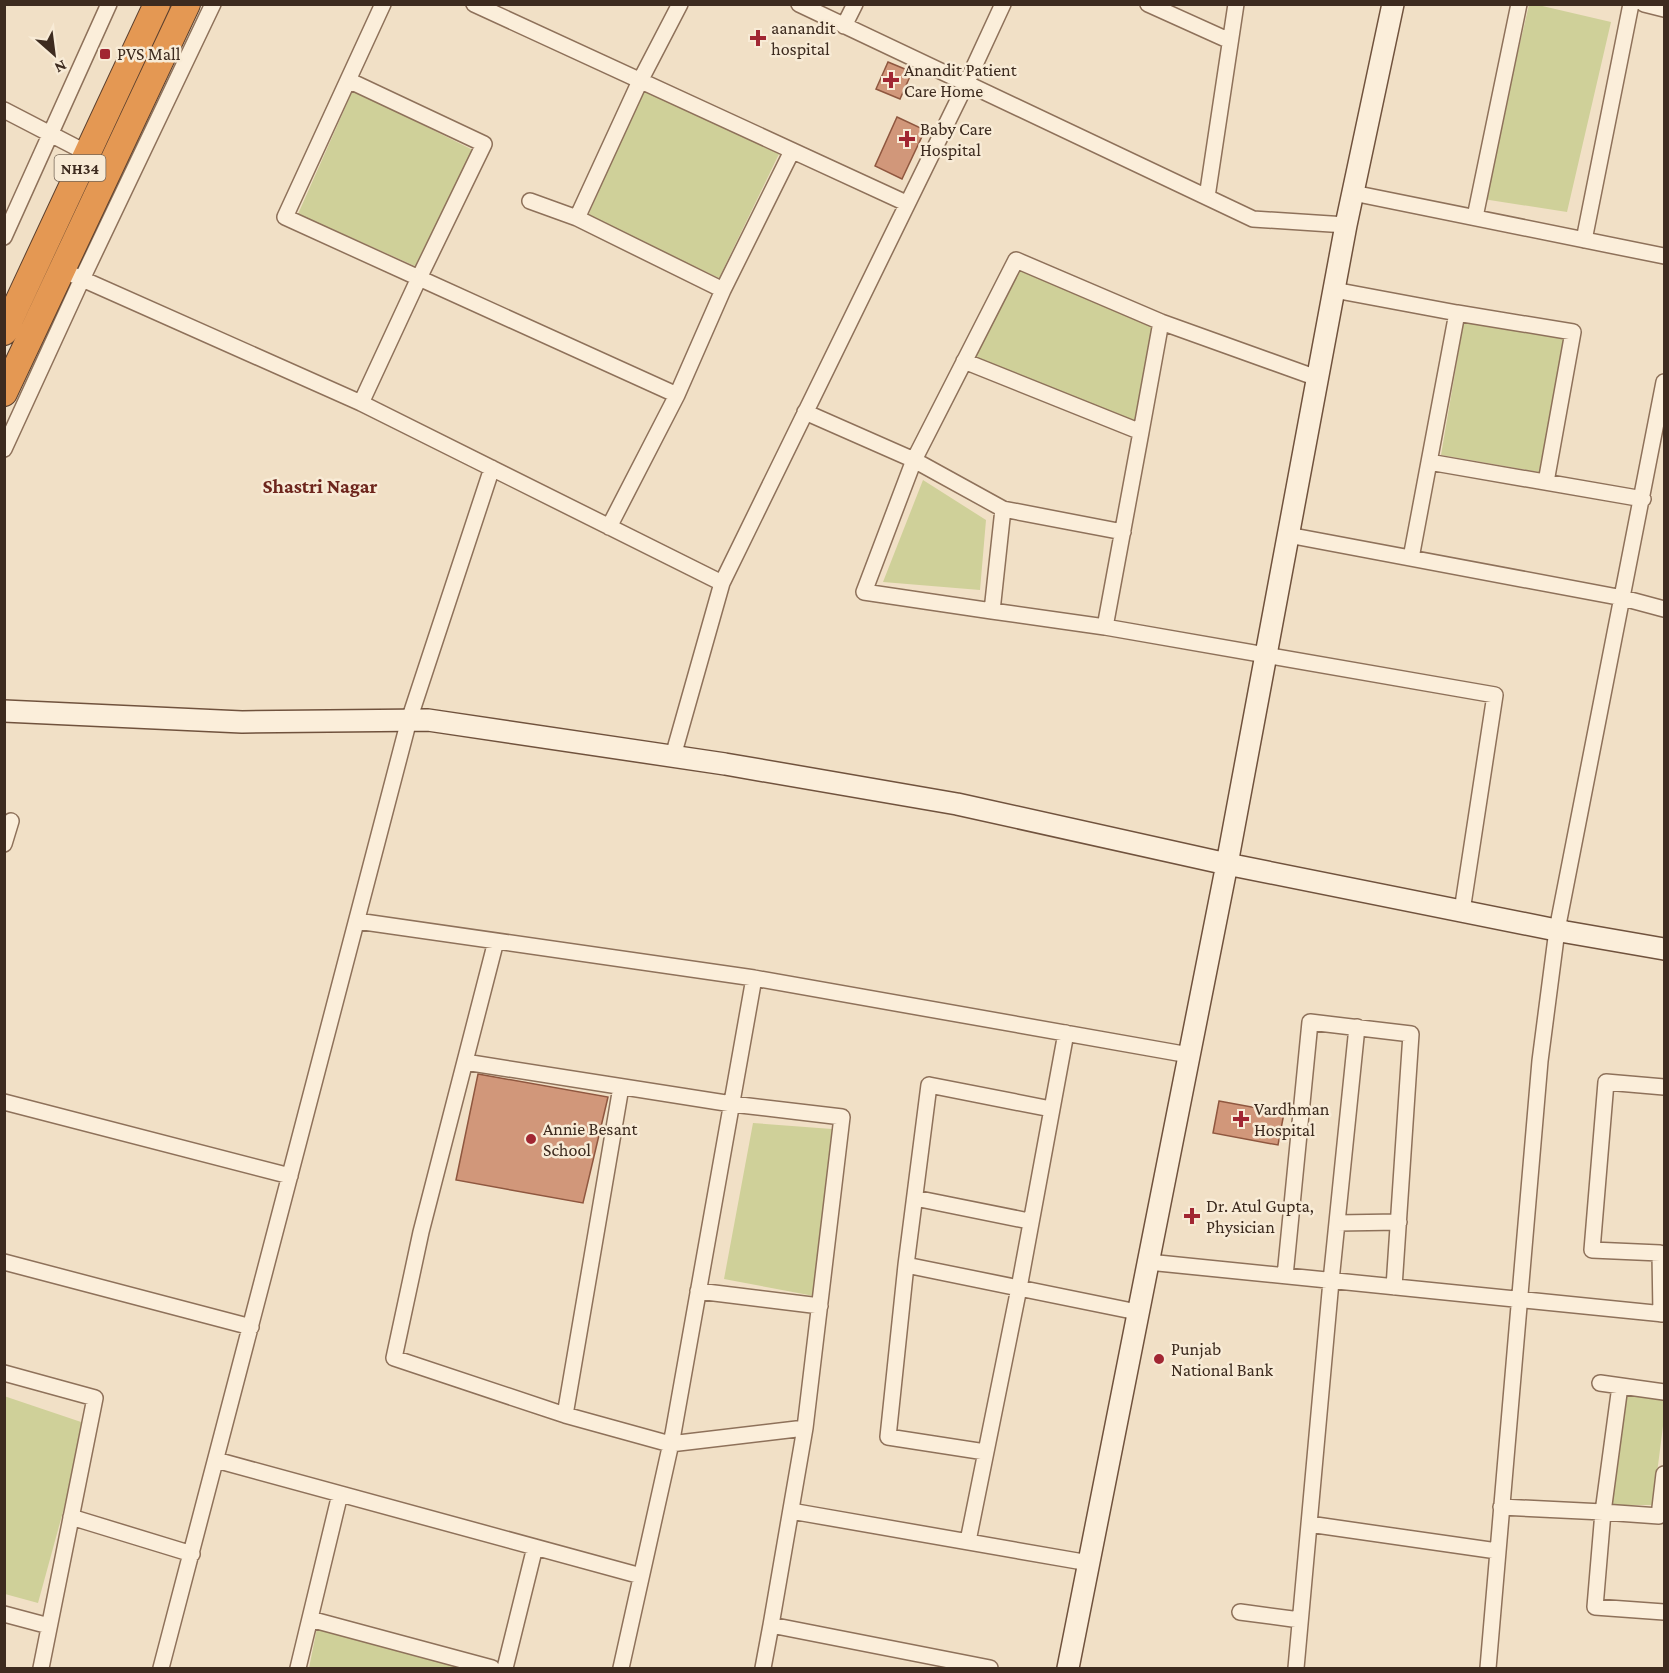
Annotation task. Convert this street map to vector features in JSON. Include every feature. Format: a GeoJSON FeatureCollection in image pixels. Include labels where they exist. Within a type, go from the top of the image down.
{"type":"FeatureCollection","features":[{"type":"Feature","properties":{"kind":"highway","name":"NH34"},"geometry":{"type":"LineString","coordinates":[[6,323],[157,4]]}},
{"type":"Feature","properties":{"kind":"highway","name":"NH34"},"geometry":{"type":"LineString","coordinates":[[4,393],[72,275],[188,4]]}},
{"type":"Feature","properties":{"kind":"street"},"geometry":{"type":"LineString","coordinates":[[4,237],[109,4]]}},
{"type":"Feature","properties":{"kind":"street"},"geometry":{"type":"LineString","coordinates":[[4,450],[72,275],[213,4]]}},
{"type":"Feature","properties":{"kind":"street"},"geometry":{"type":"LineString","coordinates":[[383,4],[285,217],[677,395]]}},
{"type":"Feature","properties":{"kind":"street"},"geometry":{"type":"LineString","coordinates":[[474,4],[906,203]]}},
{"type":"Feature","properties":{"kind":"street"},"geometry":{"type":"LineString","coordinates":[[577,218],[640,81],[680,4]]}},
{"type":"Feature","properties":{"kind":"street"},"geometry":{"type":"LineString","coordinates":[[799,4],[1253,219],[1346,225]]}},
{"type":"Feature","properties":{"kind":"street"},"geometry":{"type":"LineString","coordinates":[[844,26],[855,4]]}},
{"type":"Feature","properties":{"kind":"street"},"geometry":{"type":"LineString","coordinates":[[673,756],[722,583],[1003,4]]}},
{"type":"Feature","properties":{"kind":"street"},"geometry":{"type":"LineString","coordinates":[[1148,4],[1230,41]]}},
{"type":"Feature","properties":{"kind":"street"},"geometry":{"type":"LineString","coordinates":[[1207,197],[1236,4]]}},
{"type":"Feature","properties":{"kind":"street"},"geometry":{"type":"LineString","coordinates":[[1068,1668],[1227,864],[1346,225],[1393,4]]}},
{"type":"Feature","properties":{"kind":"street"},"geometry":{"type":"LineString","coordinates":[[1475,217],[1519,4]]}},
{"type":"Feature","properties":{"kind":"street"},"geometry":{"type":"LineString","coordinates":[[1584,240],[1631,4]]}},
{"type":"Feature","properties":{"kind":"street"},"geometry":{"type":"LineString","coordinates":[[1644,4],[1665,9]]}},
{"type":"Feature","properties":{"kind":"street"},"geometry":{"type":"LineString","coordinates":[[348,80],[484,144],[361,403]]}},
{"type":"Feature","properties":{"kind":"street"},"geometry":{"type":"LineString","coordinates":[[4,110],[51,132],[87,153]]}},
{"type":"Feature","properties":{"kind":"street"},"geometry":{"type":"LineString","coordinates":[[609,527],[677,395],[723,290],[792,151]]}},
{"type":"Feature","properties":{"kind":"street"},"geometry":{"type":"LineString","coordinates":[[1353,193],[1665,256]]}},
{"type":"Feature","properties":{"kind":"street"},"geometry":{"type":"LineString","coordinates":[[530,201],[577,218],[723,290]]}},
{"type":"Feature","properties":{"kind":"street"},"geometry":{"type":"LineString","coordinates":[[1317,378],[1161,322],[1016,260],[914,460],[864,592],[1105,627],[1495,695],[1462,911]]}},
{"type":"Feature","properties":{"kind":"street"},"geometry":{"type":"LineString","coordinates":[[72,275],[361,403],[722,583]]}},
{"type":"Feature","properties":{"kind":"street"},"geometry":{"type":"LineString","coordinates":[[1334,290],[1573,332],[1546,482]]}},
{"type":"Feature","properties":{"kind":"street"},"geometry":{"type":"LineString","coordinates":[[1411,558],[1457,313]]}},
{"type":"Feature","properties":{"kind":"street"},"geometry":{"type":"LineString","coordinates":[[1105,627],[1161,322]]}},
{"type":"Feature","properties":{"kind":"street"},"geometry":{"type":"LineString","coordinates":[[964,361],[1141,432]]}},
{"type":"Feature","properties":{"kind":"street"},"geometry":{"type":"LineString","coordinates":[[1488,1668],[1540,1061],[1557,930],[1665,382]]}},
{"type":"Feature","properties":{"kind":"street"},"geometry":{"type":"LineString","coordinates":[[805,412],[914,460],[1003,509],[1123,532]]}},
{"type":"Feature","properties":{"kind":"street"},"geometry":{"type":"LineString","coordinates":[[1429,462],[1643,499]]}},
{"type":"Feature","properties":{"kind":"street"},"geometry":{"type":"LineString","coordinates":[[161,1668],[410,720],[492,468]]}},
{"type":"Feature","properties":{"kind":"street"},"geometry":{"type":"LineString","coordinates":[[992,611],[1003,509]]}},
{"type":"Feature","properties":{"kind":"street"},"geometry":{"type":"LineString","coordinates":[[1288,535],[1623,598],[1665,609]]}},
{"type":"Feature","properties":{"kind":"street"},"geometry":{"type":"LineString","coordinates":[[4,711],[242,722],[428,720],[673,756],[957,804],[1227,864],[1557,930],[1665,949]]}},
{"type":"Feature","properties":{"kind":"street"},"geometry":{"type":"LineString","coordinates":[[4,844],[11,821]]}},
{"type":"Feature","properties":{"kind":"street"},"geometry":{"type":"LineString","coordinates":[[357,921],[754,978],[1189,1055]]}},
{"type":"Feature","properties":{"kind":"street"},"geometry":{"type":"LineString","coordinates":[[496,941],[421,1232],[394,1358],[565,1415],[670,1444],[805,1428]]}},
{"type":"Feature","properties":{"kind":"street"},"geometry":{"type":"LineString","coordinates":[[621,1668],[670,1444],[754,978]]}},
{"type":"Feature","properties":{"kind":"street"},"geometry":{"type":"LineString","coordinates":[[1285,1276],[1310,1022],[1411,1034],[1394,1287]]}},
{"type":"Feature","properties":{"kind":"street"},"geometry":{"type":"LineString","coordinates":[[1296,1668],[1331,1281],[1357,1028]]}},
{"type":"Feature","properties":{"kind":"street"},"geometry":{"type":"LineString","coordinates":[[968,1541],[1066,1033]]}},
{"type":"Feature","properties":{"kind":"street"},"geometry":{"type":"LineString","coordinates":[[465,1062],[732,1104],[842,1118],[805,1428],[763,1668]]}},
{"type":"Feature","properties":{"kind":"street"},"geometry":{"type":"LineString","coordinates":[[1148,1262],[1663,1314],[1662,1254],[1592,1250],[1606,1082],[1665,1087]]}},
{"type":"Feature","properties":{"kind":"street"},"geometry":{"type":"LineString","coordinates":[[985,1452],[888,1437],[906,1265],[929,1085],[1051,1109]]}},
{"type":"Feature","properties":{"kind":"street"},"geometry":{"type":"LineString","coordinates":[[565,1415],[621,1087]]}},
{"type":"Feature","properties":{"kind":"street"},"geometry":{"type":"LineString","coordinates":[[4,1102],[290,1176]]}},
{"type":"Feature","properties":{"kind":"street"},"geometry":{"type":"LineString","coordinates":[[915,1198],[1029,1221]]}},
{"type":"Feature","properties":{"kind":"street"},"geometry":{"type":"LineString","coordinates":[[1337,1223],[1399,1222]]}},
{"type":"Feature","properties":{"kind":"street"},"geometry":{"type":"LineString","coordinates":[[4,1262],[251,1327]]}},
{"type":"Feature","properties":{"kind":"street"},"geometry":{"type":"LineString","coordinates":[[906,1265],[1137,1312]]}},
{"type":"Feature","properties":{"kind":"street"},"geometry":{"type":"LineString","coordinates":[[698,1291],[820,1306]]}},
{"type":"Feature","properties":{"kind":"street"},"geometry":{"type":"LineString","coordinates":[[4,1373],[95,1398],[40,1668]]}},
{"type":"Feature","properties":{"kind":"street"},"geometry":{"type":"LineString","coordinates":[[1600,1383],[1665,1392]]}},
{"type":"Feature","properties":{"kind":"street"},"geometry":{"type":"LineString","coordinates":[[1620,1386],[1603,1512],[1595,1607],[1665,1612]]}},
{"type":"Feature","properties":{"kind":"street"},"geometry":{"type":"LineString","coordinates":[[216,1460],[642,1576]]}},
{"type":"Feature","properties":{"kind":"street"},"geometry":{"type":"LineString","coordinates":[[1501,1507],[1659,1516],[1665,1474]]}},
{"type":"Feature","properties":{"kind":"street"},"geometry":{"type":"LineString","coordinates":[[298,1668],[340,1494]]}},
{"type":"Feature","properties":{"kind":"street"},"geometry":{"type":"LineString","coordinates":[[791,1511],[1089,1563]]}},
{"type":"Feature","properties":{"kind":"street"},"geometry":{"type":"LineString","coordinates":[[71,1517],[192,1554]]}},
{"type":"Feature","properties":{"kind":"street"},"geometry":{"type":"LineString","coordinates":[[1309,1524],[1497,1551]]}},
{"type":"Feature","properties":{"kind":"street"},"geometry":{"type":"LineString","coordinates":[[504,1668],[535,1547]]}},
{"type":"Feature","properties":{"kind":"street"},"geometry":{"type":"LineString","coordinates":[[1240,1612],[1300,1620]]}},
{"type":"Feature","properties":{"kind":"street"},"geometry":{"type":"LineString","coordinates":[[4,1614],[49,1626]]}},
{"type":"Feature","properties":{"kind":"street"},"geometry":{"type":"LineString","coordinates":[[310,1619],[492,1668]]}},
{"type":"Feature","properties":{"kind":"street"},"geometry":{"type":"LineString","coordinates":[[771,1625],[990,1668]]}},
{"type":"Feature","properties":{"kind":"green space"},"geometry":{"type":"Polygon","coordinates":[[[1529,5],[1538,5],[1611,22],[1567,212],[1483,199],[1529,5]]]}},
{"type":"Feature","properties":{"kind":"green space"},"geometry":{"type":"Polygon","coordinates":[[[643,89],[779,154],[719,278],[588,216],[643,89]]]}},
{"type":"Feature","properties":{"kind":"green space"},"geometry":{"type":"Polygon","coordinates":[[[353,90],[473,150],[415,266],[298,214],[353,90]]]}},
{"type":"Feature","properties":{"kind":"green space"},"geometry":{"type":"Polygon","coordinates":[[[1021,269],[1153,327],[1135,421],[974,357],[1021,269]]]}},
{"type":"Feature","properties":{"kind":"green space"},"geometry":{"type":"Polygon","coordinates":[[[1464,320],[1565,337],[1539,472],[1441,455],[1464,320]]]}},
{"type":"Feature","properties":{"kind":"green space"},"geometry":{"type":"Polygon","coordinates":[[[923,480],[986,520],[980,590],[883,582],[923,480]]]}},
{"type":"Feature","properties":{"kind":"green space"},"geometry":{"type":"Polygon","coordinates":[[[753,1123],[832,1129],[814,1296],[724,1279],[753,1123]]]}},
{"type":"Feature","properties":{"kind":"green space"},"geometry":{"type":"Polygon","coordinates":[[[1626,1393],[1664,1399],[1664,1418],[1653,1505],[1612,1505],[1626,1393]]]}},
{"type":"Feature","properties":{"kind":"green space"},"geometry":{"type":"Polygon","coordinates":[[[4,1396],[87,1424],[38,1603],[5,1594],[4,1396]]]}},
{"type":"Feature","properties":{"kind":"green space"},"geometry":{"type":"Polygon","coordinates":[[[317,1628],[463,1668],[309,1668],[317,1628]]]}},
{"type":"Feature","properties":{"kind":"building"},"geometry":{"type":"Polygon","coordinates":[[[888,62],[912,72],[900,99],[876,89],[888,62]]]}},
{"type":"Feature","properties":{"kind":"building"},"geometry":{"type":"Polygon","coordinates":[[[897,117],[925,130],[902,179],[875,166],[897,117]]]}},
{"type":"Feature","properties":{"kind":"building","name":"Annie Besant School"},"geometry":{"type":"Polygon","coordinates":[[[478,1074],[608,1097],[583,1203],[456,1180],[478,1074]]]}},
{"type":"Feature","properties":{"kind":"building"},"geometry":{"type":"Polygon","coordinates":[[[1219,1101],[1284,1113],[1278,1145],[1213,1133],[1219,1101]]]}},
{"type":"Feature","properties":{"kind":"place","name":"aanandit hospital"},"geometry":{"type":"Point","coordinates":[758,38]}},
{"type":"Feature","properties":{"kind":"place","name":"PVS Mall"},"geometry":{"type":"Point","coordinates":[105,54]}},
{"type":"Feature","properties":{"kind":"place","name":"Anandit Patient Care Home"},"geometry":{"type":"Point","coordinates":[891,80]}},
{"type":"Feature","properties":{"kind":"place","name":"Baby Care Hospital"},"geometry":{"type":"Point","coordinates":[907,139]}},
{"type":"Feature","properties":{"kind":"place","name":"Vardhman Hospital"},"geometry":{"type":"Point","coordinates":[1241,1119]}},
{"type":"Feature","properties":{"kind":"place","name":"Annie Besant School"},"geometry":{"type":"Point","coordinates":[531,1139]}},
{"type":"Feature","properties":{"kind":"place","name":"Dr. Atul Gupta, Physician"},"geometry":{"type":"Point","coordinates":[1192,1216]}},
{"type":"Feature","properties":{"kind":"place","name":"Punjab National Bank"},"geometry":{"type":"Point","coordinates":[1159,1359]}},
{"type":"Feature","properties":{"kind":"district","name":"Shastri Nagar"},"geometry":{"type":"Point","coordinates":[320,486]}}]}
